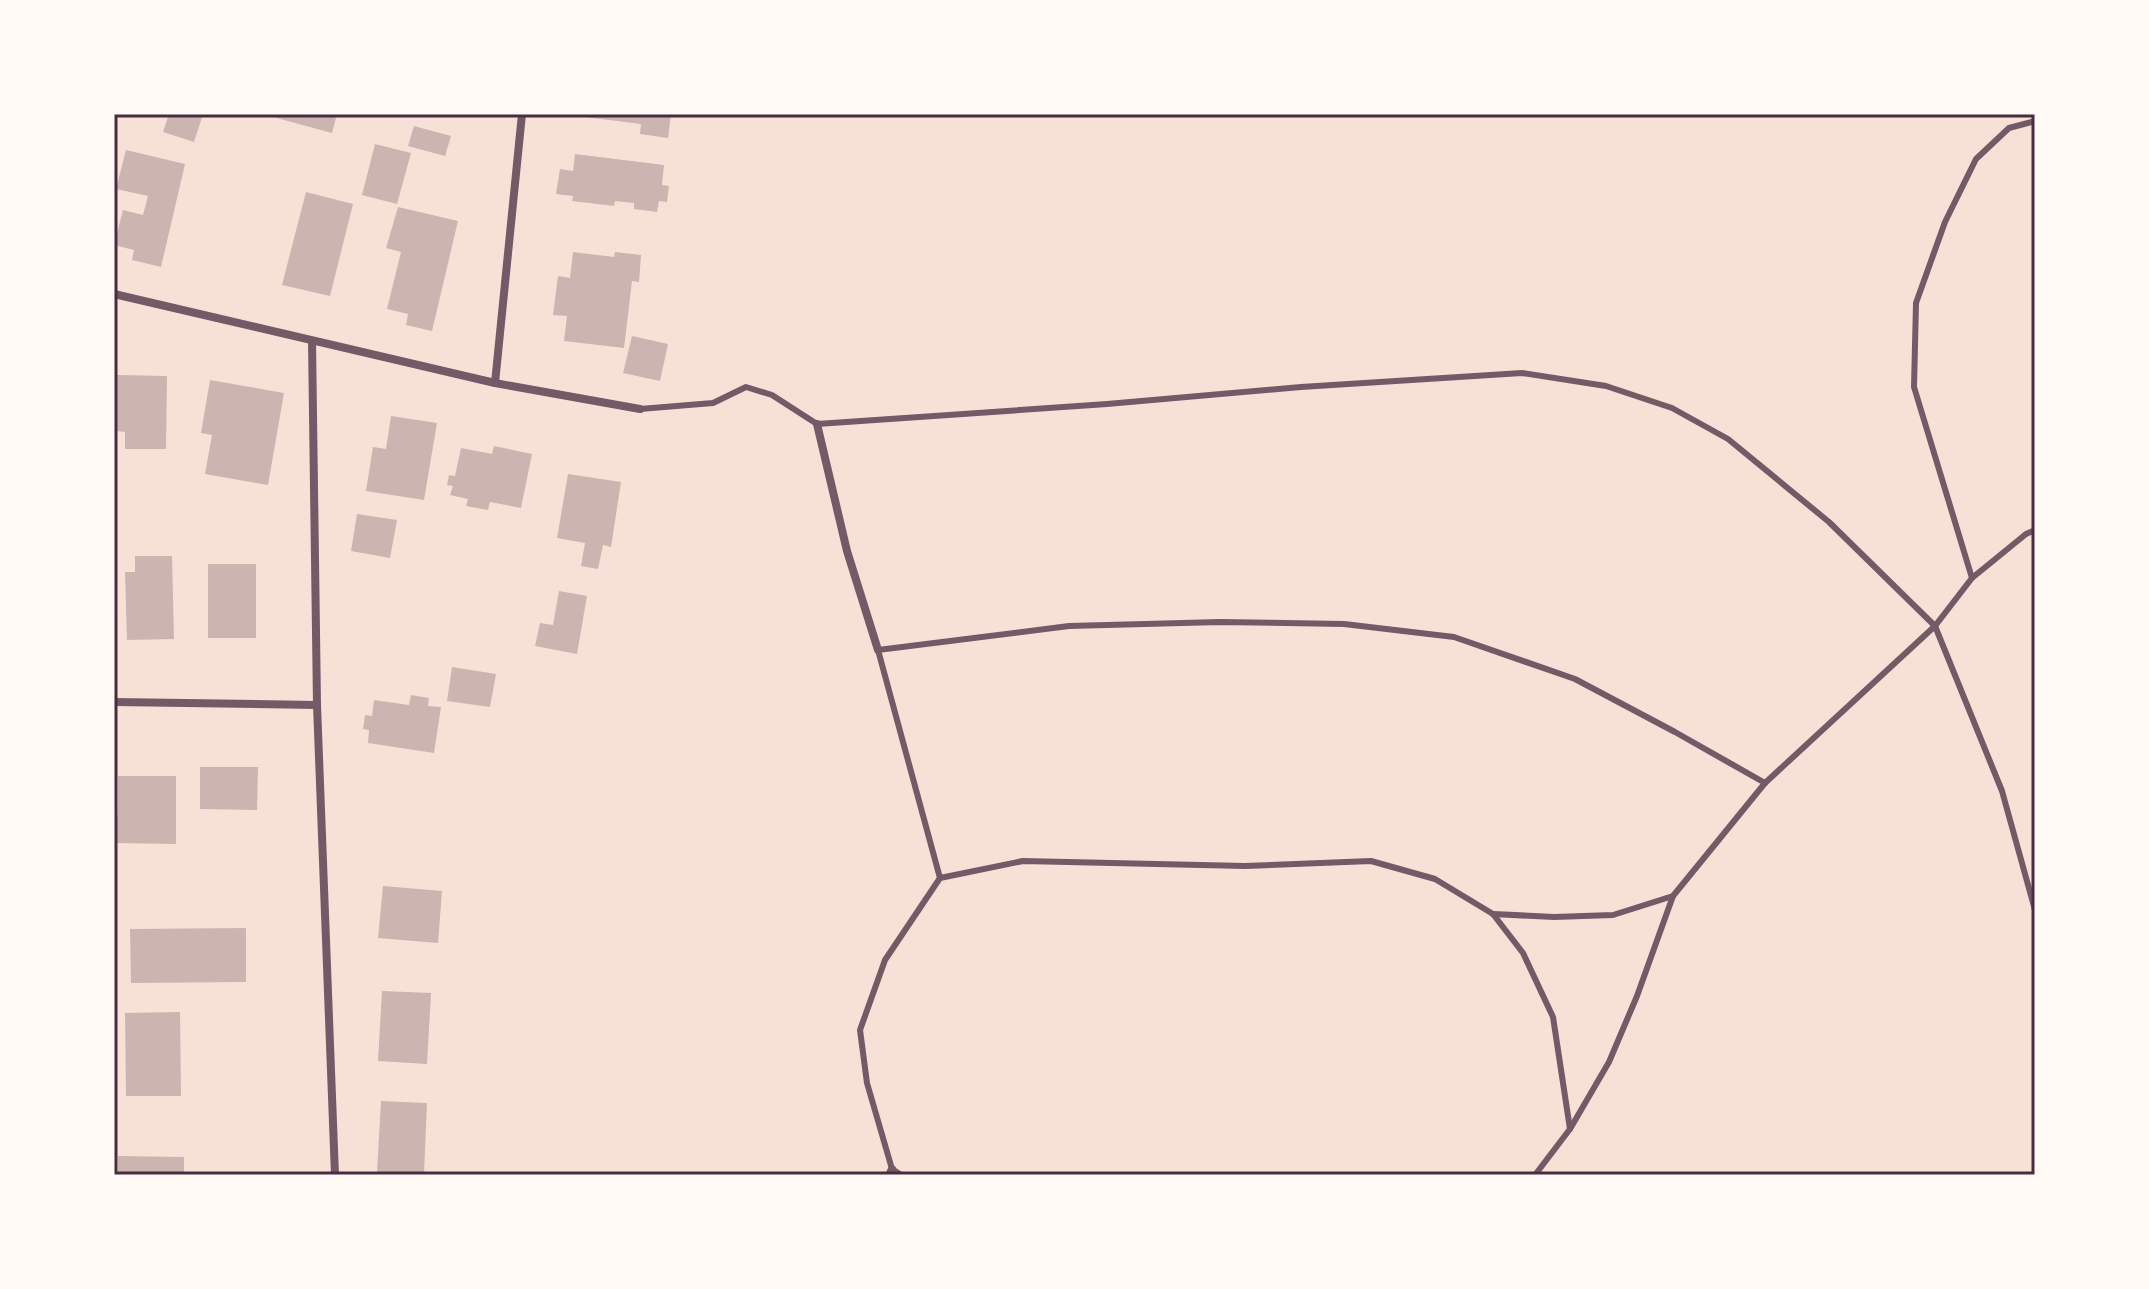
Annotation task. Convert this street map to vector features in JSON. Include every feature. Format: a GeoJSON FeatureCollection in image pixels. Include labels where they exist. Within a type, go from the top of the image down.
{"type":"FeatureCollection","features":[{"type":"Feature","properties":{"kind":"street"},"geometry":{"type":"LineString","coordinates":[[495,383],[522,114]]}},
{"type":"Feature","properties":{"kind":"street"},"geometry":{"type":"LineString","coordinates":[[114,294],[495,383],[640,409]]}},
{"type":"Feature","properties":{"kind":"street"},"geometry":{"type":"LineString","coordinates":[[312,341],[317,705],[335,1175]]}},
{"type":"Feature","properties":{"kind":"street"},"geometry":{"type":"LineString","coordinates":[[817,424],[847,551],[878,650]]}},
{"type":"Feature","properties":{"kind":"street"},"geometry":{"type":"LineString","coordinates":[[114,702],[317,705]]}},
{"type":"Feature","properties":{"kind":"lane"},"geometry":{"type":"LineString","coordinates":[[1972,578],[1914,387],[1916,303],[1945,222],[1976,159],[2009,128],[2035,121]]}},
{"type":"Feature","properties":{"kind":"lane"},"geometry":{"type":"LineString","coordinates":[[640,409],[713,403],[746,387],[772,395],[817,424],[1522,373],[1606,386],[1672,408],[1728,439],[1829,522],[1935,626],[2002,791],[2035,910]]}},
{"type":"Feature","properties":{"kind":"lane"},"geometry":{"type":"LineString","coordinates":[[1535,1175],[1570,1129],[1609,1062],[1673,896],[1765,783],[1935,626],[1972,578],[2035,530]]}},
{"type":"Feature","properties":{"kind":"lane"},"geometry":{"type":"LineString","coordinates":[[940,878],[878,650],[1069,626],[1220,622],[1344,624],[1454,637],[1575,679],[1765,783]]}},
{"type":"Feature","properties":{"kind":"lane"},"geometry":{"type":"LineString","coordinates":[[901,1175],[891,1172],[867,1083],[860,1030],[885,960],[940,878],[1023,861],[1245,866],[1371,861],[1435,879],[1493,914],[1523,953],[1553,1017],[1570,1129]]}},
{"type":"Feature","properties":{"kind":"lane"},"geometry":{"type":"LineString","coordinates":[[1493,914],[1554,917],[1613,915],[1673,896]]}},
{"type":"Feature","properties":{"kind":"building"},"geometry":{"type":"Polygon","coordinates":[[[169,114],[203,114],[194,142],[163,132],[169,114]]]}},
{"type":"Feature","properties":{"kind":"building"},"geometry":{"type":"Polygon","coordinates":[[[274,114],[337,114],[332,133],[273,117],[274,114]]]}},
{"type":"Feature","properties":{"kind":"building"},"geometry":{"type":"Polygon","coordinates":[[[577,114],[671,114],[668,138],[640,134],[641,124],[577,114]]]}},
{"type":"Feature","properties":{"kind":"building"},"geometry":{"type":"Polygon","coordinates":[[[414,126],[451,136],[445,156],[408,146],[414,126]]]}},
{"type":"Feature","properties":{"kind":"building"},"geometry":{"type":"Polygon","coordinates":[[[375,144],[411,153],[397,204],[362,195],[375,144]]]}},
{"type":"Feature","properties":{"kind":"building"},"geometry":{"type":"Polygon","coordinates":[[[126,150],[185,164],[161,267],[132,260],[134,250],[114,245],[123,210],[143,215],[148,196],[116,189],[126,150]]]}},
{"type":"Feature","properties":{"kind":"building"},"geometry":{"type":"Polygon","coordinates":[[[575,154],[664,165],[662,185],[669,186],[667,202],[659,201],[657,212],[634,209],[634,203],[615,201],[614,206],[572,201],[573,196],[556,194],[560,169],[573,171],[575,154]]]}},
{"type":"Feature","properties":{"kind":"building"},"geometry":{"type":"Polygon","coordinates":[[[306,192],[353,204],[330,296],[282,285],[306,192]]]}},
{"type":"Feature","properties":{"kind":"building"},"geometry":{"type":"Polygon","coordinates":[[[398,207],[458,221],[432,331],[406,325],[408,314],[387,309],[401,252],[386,248],[398,207]]]}},
{"type":"Feature","properties":{"kind":"building"},"geometry":{"type":"Polygon","coordinates":[[[573,252],[614,257],[615,252],[641,255],[639,282],[632,281],[624,348],[564,341],[567,316],[553,315],[558,276],[570,278],[573,252]]]}},
{"type":"Feature","properties":{"kind":"building"},"geometry":{"type":"Polygon","coordinates":[[[632,336],[668,344],[660,381],[623,373],[632,336]]]}},
{"type":"Feature","properties":{"kind":"building"},"geometry":{"type":"Polygon","coordinates":[[[117,375],[167,376],[166,449],[125,449],[125,432],[117,431],[117,375]]]}},
{"type":"Feature","properties":{"kind":"building"},"geometry":{"type":"Polygon","coordinates":[[[210,380],[284,393],[268,485],[205,474],[212,435],[201,433],[210,380]]]}},
{"type":"Feature","properties":{"kind":"building"},"geometry":{"type":"Polygon","coordinates":[[[391,416],[437,423],[424,500],[366,491],[373,447],[386,449],[391,416]]]}},
{"type":"Feature","properties":{"kind":"building"},"geometry":{"type":"Polygon","coordinates":[[[494,446],[532,454],[521,508],[490,502],[488,510],[466,506],[468,499],[450,495],[453,486],[447,485],[449,475],[455,476],[461,448],[492,454],[494,446]]]}},
{"type":"Feature","properties":{"kind":"building"},"geometry":{"type":"Polygon","coordinates":[[[568,474],[621,482],[611,547],[603,545],[598,569],[581,566],[585,543],[557,538],[568,474]]]}},
{"type":"Feature","properties":{"kind":"building"},"geometry":{"type":"Polygon","coordinates":[[[357,514],[397,520],[390,558],[351,551],[357,514]]]}},
{"type":"Feature","properties":{"kind":"building"},"geometry":{"type":"Polygon","coordinates":[[[135,556],[172,556],[174,639],[127,640],[125,572],[135,572],[135,556]]]}},
{"type":"Feature","properties":{"kind":"building"},"geometry":{"type":"Polygon","coordinates":[[[208,564],[256,564],[256,638],[208,638],[208,564]]]}},
{"type":"Feature","properties":{"kind":"building"},"geometry":{"type":"Polygon","coordinates":[[[559,591],[587,596],[577,654],[535,646],[540,623],[553,625],[559,591]]]}},
{"type":"Feature","properties":{"kind":"building"},"geometry":{"type":"Polygon","coordinates":[[[452,667],[496,674],[490,707],[447,701],[452,667]]]}},
{"type":"Feature","properties":{"kind":"building"},"geometry":{"type":"Polygon","coordinates":[[[411,695],[429,698],[428,706],[441,707],[434,753],[368,743],[369,730],[363,729],[365,715],[372,716],[374,700],[409,705],[411,695]]]}},
{"type":"Feature","properties":{"kind":"building"},"geometry":{"type":"Polygon","coordinates":[[[200,767],[258,767],[257,810],[200,809],[200,767]]]}},
{"type":"Feature","properties":{"kind":"building"},"geometry":{"type":"Polygon","coordinates":[[[118,776],[176,776],[176,844],[114,843],[118,776]]]}},
{"type":"Feature","properties":{"kind":"building"},"geometry":{"type":"Polygon","coordinates":[[[383,886],[442,891],[438,943],[378,938],[383,886]]]}},
{"type":"Feature","properties":{"kind":"building"},"geometry":{"type":"Polygon","coordinates":[[[246,928],[246,982],[131,983],[130,929],[246,928]]]}},
{"type":"Feature","properties":{"kind":"building"},"geometry":{"type":"Polygon","coordinates":[[[382,991],[431,993],[427,1064],[378,1061],[382,991]]]}},
{"type":"Feature","properties":{"kind":"building"},"geometry":{"type":"Polygon","coordinates":[[[180,1012],[181,1096],[126,1096],[125,1013],[180,1012]]]}},
{"type":"Feature","properties":{"kind":"building"},"geometry":{"type":"Polygon","coordinates":[[[381,1101],[427,1103],[424,1174],[377,1172],[381,1101]]]}},
{"type":"Feature","properties":{"kind":"building"},"geometry":{"type":"Polygon","coordinates":[[[118,1156],[184,1157],[184,1175],[118,1175],[118,1156]]]}}]}
